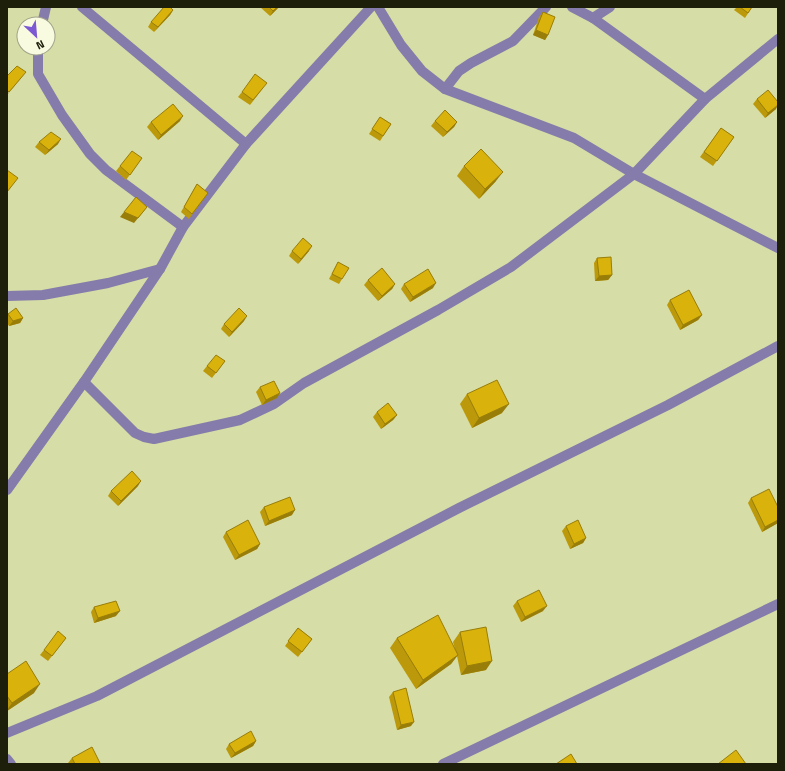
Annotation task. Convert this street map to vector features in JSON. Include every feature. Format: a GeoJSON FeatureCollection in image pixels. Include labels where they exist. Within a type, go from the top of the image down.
{"type":"FeatureCollection","features":[{"type":"Feature","properties":{"kind":"street"},"geometry":{"type":"LineString","coordinates":[[82,7],[246,144]]}},
{"type":"Feature","properties":{"kind":"street"},"geometry":{"type":"LineString","coordinates":[[7,490],[84,382],[160,269],[183,226],[246,144],[371,7]]}},
{"type":"Feature","properties":{"kind":"street"},"geometry":{"type":"LineString","coordinates":[[378,7],[401,45],[422,71],[445,89],[574,138],[634,174],[778,248]]}},
{"type":"Feature","properties":{"kind":"street"},"geometry":{"type":"LineString","coordinates":[[445,89],[459,71],[513,41],[546,7]]}},
{"type":"Feature","properties":{"kind":"street"},"geometry":{"type":"LineString","coordinates":[[572,7],[594,18],[705,99]]}},
{"type":"Feature","properties":{"kind":"street"},"geometry":{"type":"LineString","coordinates":[[594,18],[610,7]]}},
{"type":"Feature","properties":{"kind":"street"},"geometry":{"type":"LineString","coordinates":[[84,382],[136,433],[144,437],[154,439],[240,420],[274,404],[304,384],[438,310],[511,267],[634,174],[705,99],[778,39]]}},
{"type":"Feature","properties":{"kind":"street"},"geometry":{"type":"LineString","coordinates":[[38,56],[38,74],[62,115],[90,154],[106,170],[183,226]]}},
{"type":"Feature","properties":{"kind":"street"},"geometry":{"type":"LineString","coordinates":[[7,296],[43,295],[108,283],[160,269]]}},
{"type":"Feature","properties":{"kind":"street"},"geometry":{"type":"LineString","coordinates":[[7,733],[97,696],[459,508],[668,405],[778,346]]}},
{"type":"Feature","properties":{"kind":"street"},"geometry":{"type":"LineString","coordinates":[[443,764],[778,604]]}},
{"type":"Feature","properties":{"kind":"street"},"geometry":{"type":"LineString","coordinates":[[7,759],[11,764]]}},
{"type":"Feature","properties":{"kind":"building"},"geometry":{"type":"Polygon","coordinates":[[[164,7],[170,7],[173,10],[158,27],[151,22],[164,7]]]}},
{"type":"Feature","properties":{"kind":"building"},"geometry":{"type":"Polygon","coordinates":[[[269,7],[277,7],[273,11],[269,7]]]}},
{"type":"Feature","properties":{"kind":"building"},"geometry":{"type":"Polygon","coordinates":[[[740,7],[752,7],[748,13],[740,7]]]}},
{"type":"Feature","properties":{"kind":"building"},"geometry":{"type":"Polygon","coordinates":[[[543,12],[555,17],[548,35],[536,30],[543,12]]]}},
{"type":"Feature","properties":{"kind":"building"},"geometry":{"type":"Polygon","coordinates":[[[17,66],[26,72],[9,92],[7,90],[7,76],[17,66]]]}},
{"type":"Feature","properties":{"kind":"building"},"geometry":{"type":"Polygon","coordinates":[[[255,74],[267,83],[253,100],[242,92],[255,74]]]}},
{"type":"Feature","properties":{"kind":"building"},"geometry":{"type":"Polygon","coordinates":[[[768,90],[778,102],[778,105],[768,113],[757,99],[768,90]]]}},
{"type":"Feature","properties":{"kind":"building"},"geometry":{"type":"Polygon","coordinates":[[[173,104],[183,116],[161,135],[151,122],[173,104]]]}},
{"type":"Feature","properties":{"kind":"building"},"geometry":{"type":"Polygon","coordinates":[[[445,110],[457,122],[447,132],[435,121],[445,110]]]}},
{"type":"Feature","properties":{"kind":"building"},"geometry":{"type":"Polygon","coordinates":[[[380,117],[391,124],[383,136],[372,129],[380,117]]]}},
{"type":"Feature","properties":{"kind":"building"},"geometry":{"type":"Polygon","coordinates":[[[721,128],[734,137],[717,161],[704,152],[721,128]]]}},
{"type":"Feature","properties":{"kind":"building"},"geometry":{"type":"Polygon","coordinates":[[[51,132],[61,139],[49,150],[39,142],[51,132]]]}},
{"type":"Feature","properties":{"kind":"building"},"geometry":{"type":"Polygon","coordinates":[[[481,149],[503,172],[485,189],[464,166],[481,149]]]}},
{"type":"Feature","properties":{"kind":"building"},"geometry":{"type":"Polygon","coordinates":[[[132,151],[142,158],[130,175],[120,166],[132,151]]]}},
{"type":"Feature","properties":{"kind":"building"},"geometry":{"type":"Polygon","coordinates":[[[7,170],[18,178],[7,192],[7,170]]]}},
{"type":"Feature","properties":{"kind":"building"},"geometry":{"type":"Polygon","coordinates":[[[197,184],[208,193],[192,214],[184,207],[197,184]]]}},
{"type":"Feature","properties":{"kind":"building"},"geometry":{"type":"Polygon","coordinates":[[[136,197],[147,207],[138,218],[124,212],[136,197]]]}},
{"type":"Feature","properties":{"kind":"building"},"geometry":{"type":"Polygon","coordinates":[[[303,238],[312,246],[301,259],[292,251],[303,238]]]}},
{"type":"Feature","properties":{"kind":"building"},"geometry":{"type":"Polygon","coordinates":[[[611,257],[612,275],[599,276],[597,258],[611,257]]]}},
{"type":"Feature","properties":{"kind":"building"},"geometry":{"type":"Polygon","coordinates":[[[338,262],[349,268],[342,279],[332,274],[338,262]]]}},
{"type":"Feature","properties":{"kind":"building"},"geometry":{"type":"Polygon","coordinates":[[[382,268],[395,284],[382,296],[368,280],[382,268]]]}},
{"type":"Feature","properties":{"kind":"building"},"geometry":{"type":"Polygon","coordinates":[[[428,269],[436,283],[413,297],[404,284],[428,269]]]}},
{"type":"Feature","properties":{"kind":"building"},"geometry":{"type":"Polygon","coordinates":[[[689,290],[702,315],[683,325],[670,300],[689,290]]]}},
{"type":"Feature","properties":{"kind":"building"},"geometry":{"type":"Polygon","coordinates":[[[16,308],[23,318],[13,321],[8,314],[16,308]]]}},
{"type":"Feature","properties":{"kind":"building"},"geometry":{"type":"Polygon","coordinates":[[[239,308],[247,316],[232,332],[224,324],[239,308]]]}},
{"type":"Feature","properties":{"kind":"building"},"geometry":{"type":"Polygon","coordinates":[[[216,355],[225,361],[216,373],[207,366],[216,355]]]}},
{"type":"Feature","properties":{"kind":"building"},"geometry":{"type":"Polygon","coordinates":[[[497,380],[509,404],[479,418],[467,394],[497,380]]]}},
{"type":"Feature","properties":{"kind":"building"},"geometry":{"type":"Polygon","coordinates":[[[274,381],[280,393],[266,400],[260,387],[274,381]]]}},
{"type":"Feature","properties":{"kind":"building"},"geometry":{"type":"Polygon","coordinates":[[[388,403],[397,415],[385,424],[377,412],[388,403]]]}},
{"type":"Feature","properties":{"kind":"building"},"geometry":{"type":"Polygon","coordinates":[[[132,471],[141,481],[121,501],[111,491],[132,471]]]}},
{"type":"Feature","properties":{"kind":"building"},"geometry":{"type":"Polygon","coordinates":[[[769,489],[778,507],[778,520],[765,527],[751,498],[769,489]]]}},
{"type":"Feature","properties":{"kind":"building"},"geometry":{"type":"Polygon","coordinates":[[[290,497],[295,510],[269,521],[264,507],[290,497]]]}},
{"type":"Feature","properties":{"kind":"building"},"geometry":{"type":"Polygon","coordinates":[[[248,520],[260,544],[239,555],[226,532],[248,520]]]}},
{"type":"Feature","properties":{"kind":"building"},"geometry":{"type":"Polygon","coordinates":[[[578,520],[586,538],[574,544],[566,526],[578,520]]]}},
{"type":"Feature","properties":{"kind":"building"},"geometry":{"type":"Polygon","coordinates":[[[539,590],[547,606],[525,617],[517,601],[539,590]]]}},
{"type":"Feature","properties":{"kind":"building"},"geometry":{"type":"Polygon","coordinates":[[[116,601],[120,611],[98,618],[94,607],[116,601]]]}},
{"type":"Feature","properties":{"kind":"building"},"geometry":{"type":"Polygon","coordinates":[[[438,615],[458,655],[423,680],[397,638],[438,615]]]}},
{"type":"Feature","properties":{"kind":"building"},"geometry":{"type":"Polygon","coordinates":[[[486,627],[492,661],[467,666],[460,632],[486,627]]]}},
{"type":"Feature","properties":{"kind":"building"},"geometry":{"type":"Polygon","coordinates":[[[298,628],[312,639],[302,652],[288,641],[298,628]]]}},
{"type":"Feature","properties":{"kind":"building"},"geometry":{"type":"Polygon","coordinates":[[[58,631],[66,638],[52,656],[44,650],[58,631]]]}},
{"type":"Feature","properties":{"kind":"building"},"geometry":{"type":"Polygon","coordinates":[[[26,661],[40,684],[12,703],[7,696],[7,674],[26,661]]]}},
{"type":"Feature","properties":{"kind":"building"},"geometry":{"type":"Polygon","coordinates":[[[406,688],[414,722],[401,725],[393,692],[406,688]]]}},
{"type":"Feature","properties":{"kind":"building"},"geometry":{"type":"Polygon","coordinates":[[[251,731],[256,741],[235,753],[229,744],[251,731]]]}},
{"type":"Feature","properties":{"kind":"building"},"geometry":{"type":"Polygon","coordinates":[[[92,747],[100,763],[75,764],[72,758],[92,747]]]}},
{"type":"Feature","properties":{"kind":"building"},"geometry":{"type":"Polygon","coordinates":[[[736,750],[746,764],[718,764],[736,750]]]}},
{"type":"Feature","properties":{"kind":"building"},"geometry":{"type":"Polygon","coordinates":[[[571,754],[577,764],[556,764],[571,754]]]}}]}
